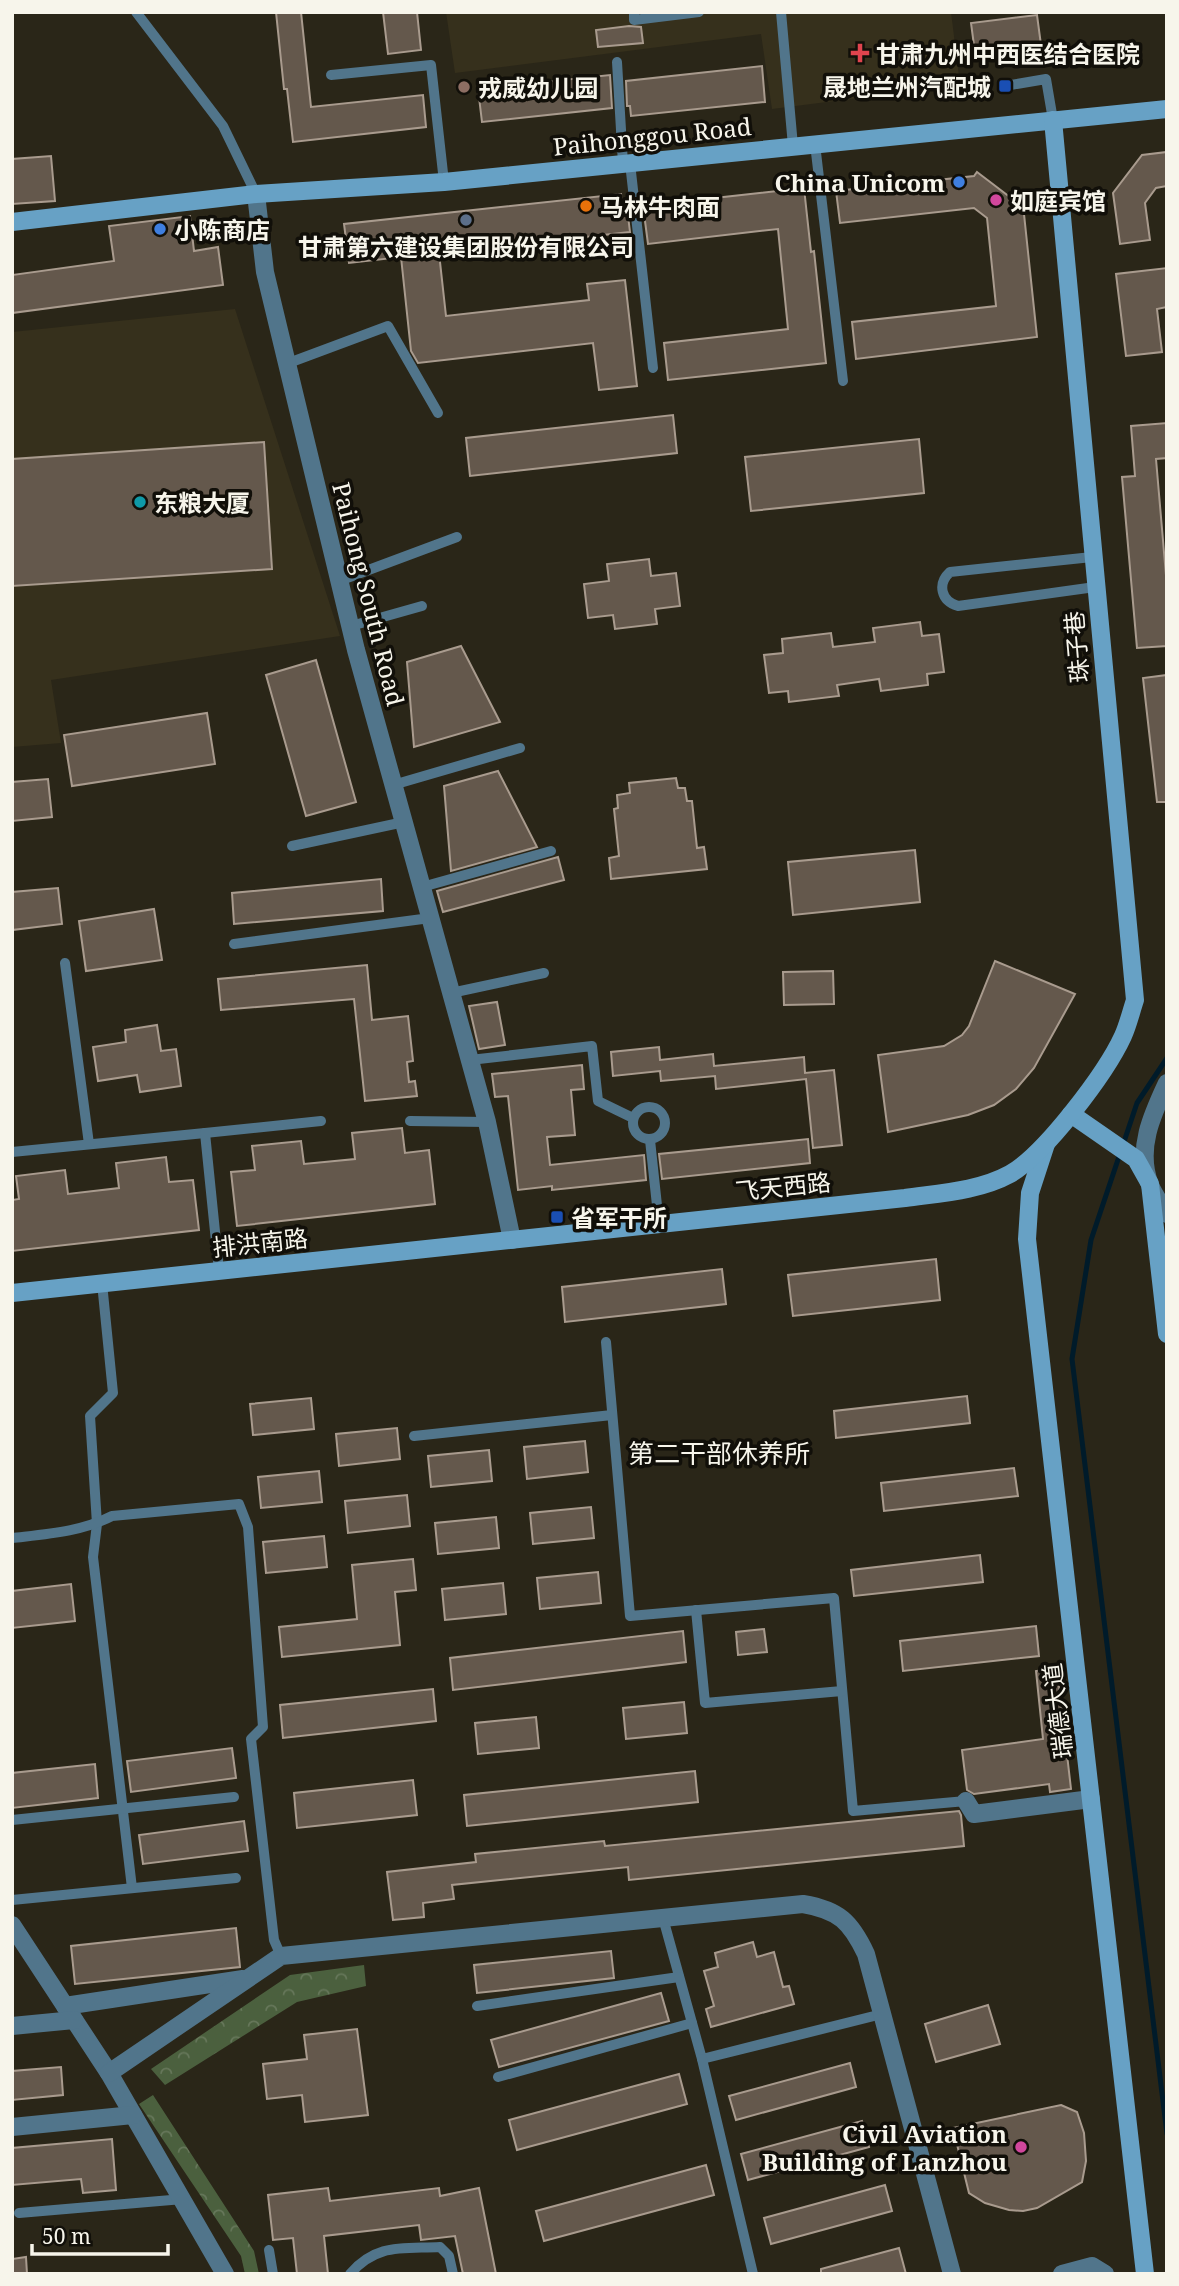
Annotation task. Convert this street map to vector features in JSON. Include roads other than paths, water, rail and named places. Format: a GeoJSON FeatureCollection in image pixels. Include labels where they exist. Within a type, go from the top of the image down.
{"type":"FeatureCollection","features":[{"type":"Feature","properties":{"kind":"street","name":"Paihonggou Road"},"geometry":{"type":"LineString","coordinates":[[256,194],[444,182],[1167,109]]}},
{"type":"Feature","properties":{"kind":"street","name":"珠子巷"},"geometry":{"type":"LineString","coordinates":[[1046,1144],[1071,1114],[1123,1036],[1135,1000],[1053,120]]}},
{"type":"Feature","properties":{"kind":"street"},"geometry":{"type":"LineString","coordinates":[[12,222],[256,194]]}},
{"type":"Feature","properties":{"kind":"street","name":"Paihong South Road"},"geometry":{"type":"LineString","coordinates":[[256,194],[265,272],[286,364],[393,785],[487,1122],[512,1240]]}},
{"type":"Feature","properties":{"kind":"street"},"geometry":{"type":"LineString","coordinates":[[1167,1083],[1153,1111],[1143,1148],[1150,1184],[1167,1334]]}},
{"type":"Feature","properties":{"kind":"street"},"geometry":{"type":"LineString","coordinates":[[1071,1114],[1136,1159],[1167,1214]]}},
{"type":"Feature","properties":{"kind":"street","name":"飞天西路"},"geometry":{"type":"LineString","coordinates":[[512,1240],[905,1198],[983,1185],[1012,1173],[1046,1144]]}},
{"type":"Feature","properties":{"kind":"street","name":"瑞德大道"},"geometry":{"type":"LineString","coordinates":[[1046,1144],[1030,1194],[1027,1239],[1144,2274]]}},
{"type":"Feature","properties":{"kind":"street","name":"排洪南路"},"geometry":{"type":"LineString","coordinates":[[12,1293],[512,1240]]}},
{"type":"Feature","properties":{"kind":"street"},"geometry":{"type":"LineString","coordinates":[[966,1801],[974,1814],[1091,1799]]}},
{"type":"Feature","properties":{"kind":"street"},"geometry":{"type":"LineString","coordinates":[[109,2073],[281,1956],[803,1905],[823,1908],[843,1920],[858,1938],[866,1954],[952,2274]]}},
{"type":"Feature","properties":{"kind":"street"},"geometry":{"type":"LineString","coordinates":[[12,1925],[109,2073],[225,2274]]}},
{"type":"Feature","properties":{"kind":"street"},"geometry":{"type":"LineString","coordinates":[[12,2026],[69,2012],[246,1979]]}},
{"type":"Feature","properties":{"kind":"street"},"geometry":{"type":"LineString","coordinates":[[12,2127],[133,2115]]}},
{"type":"Feature","properties":{"kind":"street"},"geometry":{"type":"LineString","coordinates":[[1062,2274],[1092,2266],[1105,2274]]}},
{"type":"Feature","properties":{"kind":"lane"},"geometry":{"type":"LineString","coordinates":[[136,12],[223,126],[256,194]]}},
{"type":"Feature","properties":{"kind":"lane"},"geometry":{"type":"LineString","coordinates":[[634,12],[634,20],[699,12]]}},
{"type":"Feature","properties":{"kind":"lane"},"geometry":{"type":"LineString","coordinates":[[781,12],[793,146]]}},
{"type":"Feature","properties":{"kind":"lane"},"geometry":{"type":"LineString","coordinates":[[617,62],[653,368]]}},
{"type":"Feature","properties":{"kind":"lane"},"geometry":{"type":"LineString","coordinates":[[331,75],[431,65],[444,182]]}},
{"type":"Feature","properties":{"kind":"lane"},"geometry":{"type":"LineString","coordinates":[[1005,86],[1046,79],[1053,120]]}},
{"type":"Feature","properties":{"kind":"lane"},"geometry":{"type":"LineString","coordinates":[[815,144],[843,382]]}},
{"type":"Feature","properties":{"kind":"lane"},"geometry":{"type":"LineString","coordinates":[[286,364],[388,326],[438,412]]}},
{"type":"Feature","properties":{"kind":"lane"},"geometry":{"type":"LineString","coordinates":[[340,581],[457,537]]}},
{"type":"Feature","properties":{"kind":"lane"},"geometry":{"type":"LineString","coordinates":[[1092,557],[950,572],[942,583],[942,590],[947,601],[958,606],[1095,587]]}},
{"type":"Feature","properties":{"kind":"lane"},"geometry":{"type":"LineString","coordinates":[[351,626],[422,606]]}},
{"type":"Feature","properties":{"kind":"lane"},"geometry":{"type":"LineString","coordinates":[[393,785],[520,748]]}},
{"type":"Feature","properties":{"kind":"lane"},"geometry":{"type":"LineString","coordinates":[[292,846],[404,822]]}},
{"type":"Feature","properties":{"kind":"lane"},"geometry":{"type":"LineString","coordinates":[[422,887],[551,851]]}},
{"type":"Feature","properties":{"kind":"lane"},"geometry":{"type":"LineString","coordinates":[[234,944],[430,918]]}},
{"type":"Feature","properties":{"kind":"lane"},"geometry":{"type":"LineString","coordinates":[[65,963],[89,1144]]}},
{"type":"Feature","properties":{"kind":"lane"},"geometry":{"type":"LineString","coordinates":[[451,993],[544,972]]}},
{"type":"Feature","properties":{"kind":"lane"},"geometry":{"type":"LineString","coordinates":[[470,1060],[592,1046],[598,1101],[633,1118]]}},
{"type":"Feature","properties":{"kind":"lane"},"geometry":{"type":"LineString","coordinates":[[654,1107],[660,1111],[665,1128],[661,1134],[650,1140],[638,1136],[632,1125],[633,1118],[641,1108],[654,1107]]}},
{"type":"Feature","properties":{"kind":"lane"},"geometry":{"type":"LineString","coordinates":[[12,1152],[321,1121]]}},
{"type":"Feature","properties":{"kind":"lane"},"geometry":{"type":"LineString","coordinates":[[410,1121],[487,1122]]}},
{"type":"Feature","properties":{"kind":"lane"},"geometry":{"type":"LineString","coordinates":[[205,1133],[219,1271]]}},
{"type":"Feature","properties":{"kind":"lane"},"geometry":{"type":"LineString","coordinates":[[650,1140],[659,1224]]}},
{"type":"Feature","properties":{"kind":"lane"},"geometry":{"type":"LineString","coordinates":[[102,1283],[113,1393],[90,1416],[97,1524],[93,1557],[132,1888]]}},
{"type":"Feature","properties":{"kind":"lane"},"geometry":{"type":"LineString","coordinates":[[606,1342],[630,1616],[834,1598],[853,1811],[966,1801]]}},
{"type":"Feature","properties":{"kind":"lane"},"geometry":{"type":"LineString","coordinates":[[414,1436],[612,1415]]}},
{"type":"Feature","properties":{"kind":"lane"},"geometry":{"type":"LineString","coordinates":[[12,1538],[70,1531],[97,1524],[112,1516],[239,1504],[248,1527],[263,1727],[251,1739],[274,1940],[281,1956]]}},
{"type":"Feature","properties":{"kind":"lane"},"geometry":{"type":"LineString","coordinates":[[696,1610],[705,1703],[842,1691]]}},
{"type":"Feature","properties":{"kind":"lane"},"geometry":{"type":"LineString","coordinates":[[12,1820],[234,1797]]}},
{"type":"Feature","properties":{"kind":"lane"},"geometry":{"type":"LineString","coordinates":[[12,1900],[236,1878]]}},
{"type":"Feature","properties":{"kind":"lane"},"geometry":{"type":"LineString","coordinates":[[663,1918],[702,2059],[753,2274]]}},
{"type":"Feature","properties":{"kind":"lane"},"geometry":{"type":"LineString","coordinates":[[477,2006],[679,1977]]}},
{"type":"Feature","properties":{"kind":"lane"},"geometry":{"type":"LineString","coordinates":[[702,2059],[882,2014]]}},
{"type":"Feature","properties":{"kind":"lane"},"geometry":{"type":"LineString","coordinates":[[498,2077],[692,2024]]}},
{"type":"Feature","properties":{"kind":"lane"},"geometry":{"type":"LineString","coordinates":[[19,2213],[183,2199]]}},
{"type":"Feature","properties":{"kind":"lane"},"geometry":{"type":"LineString","coordinates":[[350,2274],[362,2260],[382,2250],[440,2246],[449,2256],[453,2274]]}},
{"type":"Feature","properties":{"kind":"lane"},"geometry":{"type":"LineString","coordinates":[[269,2250],[274,2274]]}},
{"type":"Feature","properties":{"kind":"waterway"},"geometry":{"type":"LineString","coordinates":[[1167,1058],[1137,1103],[1091,1240],[1072,1359],[1167,2134]]}},
{"type":"Feature","properties":{"kind":"place","name":"甘肃九州中西医结合医院"},"geometry":{"type":"Point","coordinates":[860,53]}},
{"type":"Feature","properties":{"kind":"place","name":"晟地兰州汽配城"},"geometry":{"type":"Point","coordinates":[1005,86]}},
{"type":"Feature","properties":{"kind":"place","name":"戎威幼儿园"},"geometry":{"type":"Point","coordinates":[464,87]}},
{"type":"Feature","properties":{"kind":"place","name":"China Unicom"},"geometry":{"type":"Point","coordinates":[959,182]}},
{"type":"Feature","properties":{"kind":"place","name":"如庭宾馆"},"geometry":{"type":"Point","coordinates":[996,200]}},
{"type":"Feature","properties":{"kind":"place","name":"马林牛肉面"},"geometry":{"type":"Point","coordinates":[586,206]}},
{"type":"Feature","properties":{"kind":"place","name":"甘肃第六建设集团股份有限公司"},"geometry":{"type":"Point","coordinates":[466,220]}},
{"type":"Feature","properties":{"kind":"place","name":"小陈商店"},"geometry":{"type":"Point","coordinates":[160,229]}},
{"type":"Feature","properties":{"kind":"place","name":"东粮大厦"},"geometry":{"type":"Point","coordinates":[140,502]}},
{"type":"Feature","properties":{"kind":"place","name":"省军干所"},"geometry":{"type":"Point","coordinates":[557,1217]}},
{"type":"Feature","properties":{"kind":"place","name":"Civil Aviation Building of Lanzhou"},"geometry":{"type":"Point","coordinates":[1021,2147]}},
{"type":"Feature","properties":{"kind":"district","name":"第二干部休养所"},"geometry":{"type":"Point","coordinates":[719,1453]}}]}
